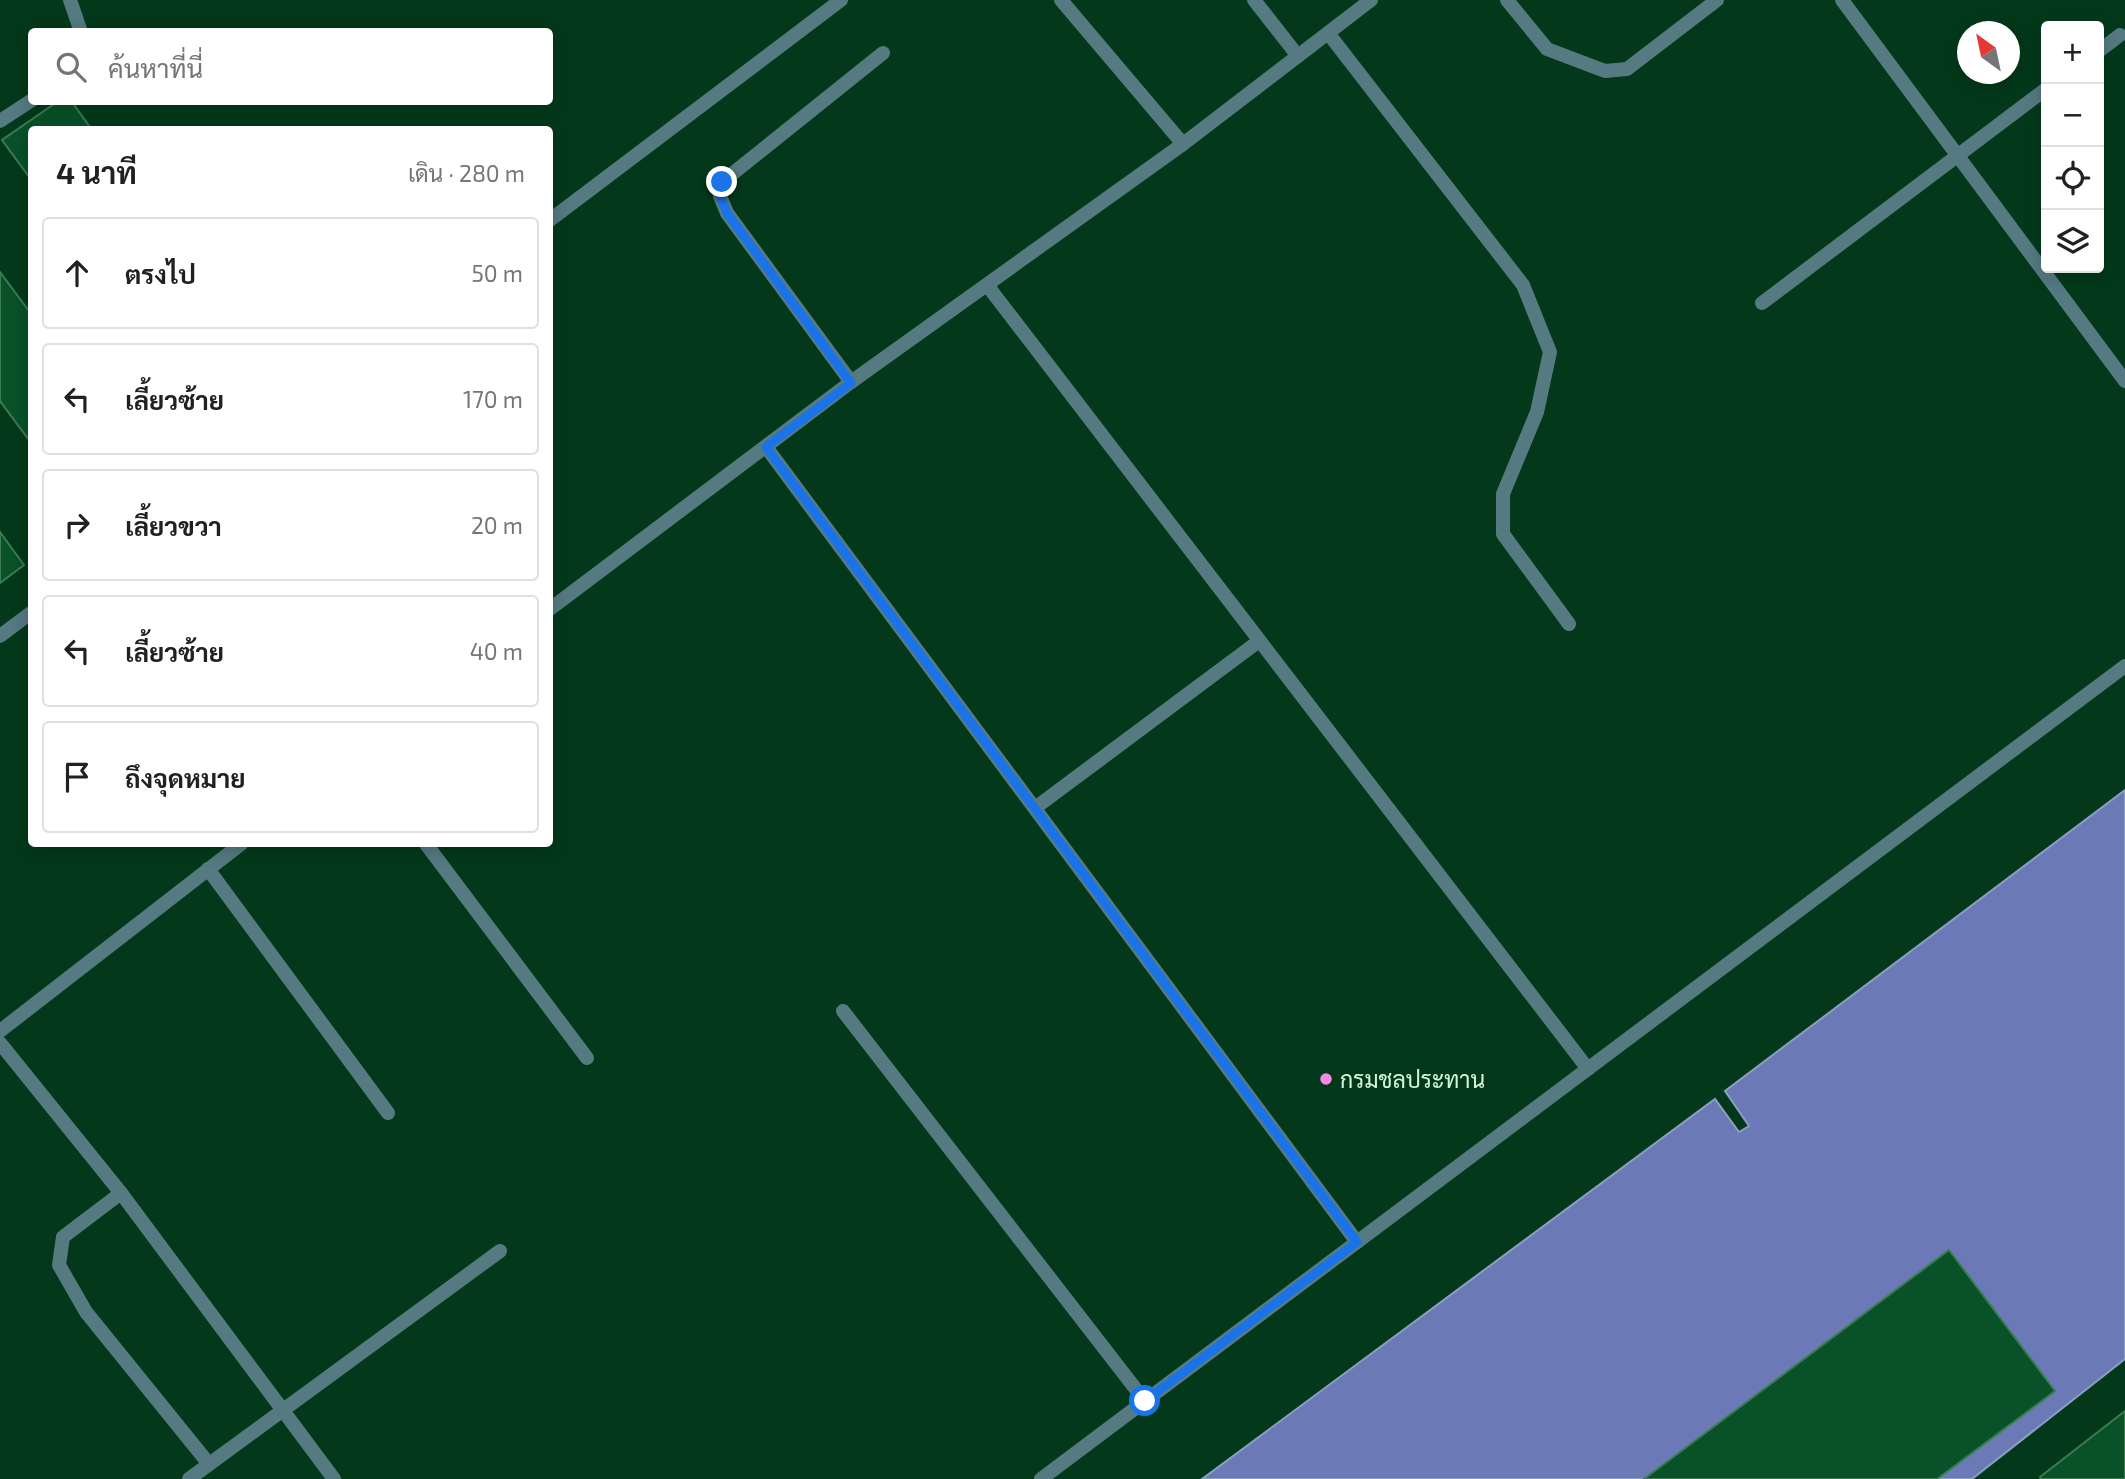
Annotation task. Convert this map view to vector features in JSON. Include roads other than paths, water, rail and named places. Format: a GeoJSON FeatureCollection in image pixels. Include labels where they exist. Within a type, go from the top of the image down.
{"type":"FeatureCollection","features":[{"type":"Feature","properties":{"kind":"lane"},"geometry":{"type":"LineString","coordinates":[[70,0],[80,28]]}},
{"type":"Feature","properties":{"kind":"lane"},"geometry":{"type":"LineString","coordinates":[[553,218],[841,0]]}},
{"type":"Feature","properties":{"kind":"lane"},"geometry":{"type":"LineString","coordinates":[[1061,0],[1183,144]]}},
{"type":"Feature","properties":{"kind":"lane"},"geometry":{"type":"LineString","coordinates":[[1254,0],[1298,56]]}},
{"type":"Feature","properties":{"kind":"lane"},"geometry":{"type":"LineString","coordinates":[[553,607],[851,383],[1183,144],[1371,0]]}},
{"type":"Feature","properties":{"kind":"lane"},"geometry":{"type":"LineString","coordinates":[[1507,0],[1547,49],[1605,71],[1627,69],[1717,0]]}},
{"type":"Feature","properties":{"kind":"lane"},"geometry":{"type":"LineString","coordinates":[[1842,0],[2125,381]]}},
{"type":"Feature","properties":{"kind":"lane"},"geometry":{"type":"LineString","coordinates":[[1328,33],[1523,285],[1550,352],[1537,412],[1503,494],[1503,534],[1569,624]]}},
{"type":"Feature","properties":{"kind":"lane"},"geometry":{"type":"LineString","coordinates":[[2104,47],[2120,35]]}},
{"type":"Feature","properties":{"kind":"lane"},"geometry":{"type":"LineString","coordinates":[[851,383],[727,213],[720,196],[722,182],[883,53]]}},
{"type":"Feature","properties":{"kind":"lane"},"geometry":{"type":"LineString","coordinates":[[1762,303],[2041,93]]}},
{"type":"Feature","properties":{"kind":"lane"},"geometry":{"type":"LineString","coordinates":[[0,121],[28,103]]}},
{"type":"Feature","properties":{"kind":"lane"},"geometry":{"type":"LineString","coordinates":[[987,285],[1588,1069]]}},
{"type":"Feature","properties":{"kind":"lane"},"geometry":{"type":"LineString","coordinates":[[766,447],[1357,1242]]}},
{"type":"Feature","properties":{"kind":"lane"},"geometry":{"type":"LineString","coordinates":[[0,636],[28,615]]}},
{"type":"Feature","properties":{"kind":"lane"},"geometry":{"type":"LineString","coordinates":[[1035,808],[1259,641]]}},
{"type":"Feature","properties":{"kind":"lane"},"geometry":{"type":"LineString","coordinates":[[1041,1479],[2125,666]]}},
{"type":"Feature","properties":{"kind":"lane"},"geometry":{"type":"LineString","coordinates":[[0,1031],[238,847]]}},
{"type":"Feature","properties":{"kind":"lane"},"geometry":{"type":"LineString","coordinates":[[428,847],[587,1058]]}},
{"type":"Feature","properties":{"kind":"lane"},"geometry":{"type":"LineString","coordinates":[[208,869],[388,1113]]}},
{"type":"Feature","properties":{"kind":"lane"},"geometry":{"type":"LineString","coordinates":[[843,1011],[1145,1401]]}},
{"type":"Feature","properties":{"kind":"lane"},"geometry":{"type":"LineString","coordinates":[[0,1043],[121,1193],[334,1479]]}},
{"type":"Feature","properties":{"kind":"lane"},"geometry":{"type":"LineString","coordinates":[[121,1193],[63,1237],[59,1265],[86,1312],[209,1464]]}},
{"type":"Feature","properties":{"kind":"lane"},"geometry":{"type":"LineString","coordinates":[[189,1479],[500,1251]]}},
{"type":"Feature","properties":{"kind":"water"},"geometry":{"type":"Polygon","coordinates":[[[2125,790],[2125,1359],[1972,1479],[1202,1479],[1715,1099],[1739,1132],[1749,1126],[1725,1091],[2125,790]]]}},
{"type":"Feature","properties":{"kind":"place","name":"กรมชลประทาน"},"geometry":{"type":"Point","coordinates":[1326,1079]}}]}
